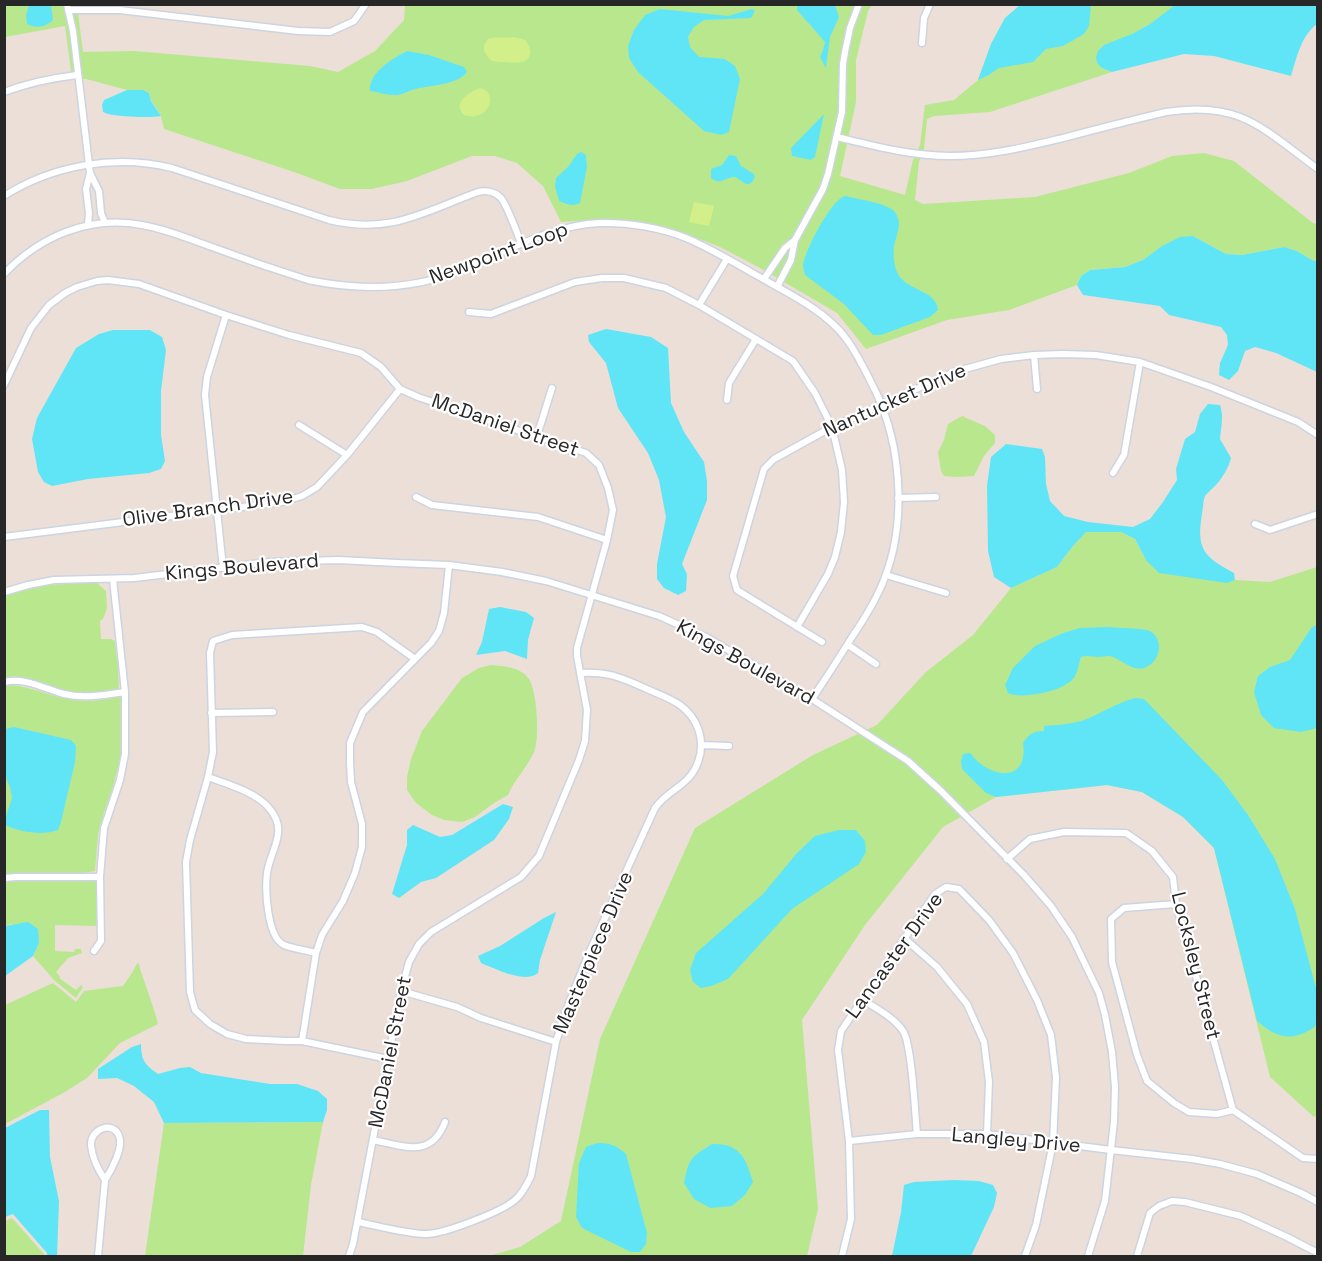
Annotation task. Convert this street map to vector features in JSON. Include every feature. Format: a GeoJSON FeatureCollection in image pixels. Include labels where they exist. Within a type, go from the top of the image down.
{"type":"FeatureCollection","features":[{"type":"Feature","properties":{"kind":"street"},"geometry":{"type":"LineString","coordinates":[[105,223],[101,213],[99,191],[90,172],[73,31],[68,8],[120,10],[330,32],[354,21],[366,4]]}},
{"type":"Feature","properties":{"kind":"street"},"geometry":{"type":"LineString","coordinates":[[777,287],[791,260],[795,240],[823,189],[843,104],[845,52],[850,28],[859,4]]}},
{"type":"Feature","properties":{"kind":"street"},"geometry":{"type":"LineString","coordinates":[[922,43],[924,18],[930,4]]}},
{"type":"Feature","properties":{"kind":"street"},"geometry":{"type":"LineString","coordinates":[[4,92],[21,86],[77,75]]}},
{"type":"Feature","properties":{"kind":"street"},"geometry":{"type":"LineString","coordinates":[[837,137],[896,151],[974,156],[996,154],[1166,112],[1204,108],[1244,118],[1261,127],[1317,169]]}},
{"type":"Feature","properties":{"kind":"street"},"geometry":{"type":"LineString","coordinates":[[4,196],[36,179],[89,165],[126,162],[159,164],[329,220],[354,225],[376,225],[404,221],[478,192],[487,191],[498,196],[503,202],[521,243]]}},
{"type":"Feature","properties":{"kind":"street"},"geometry":{"type":"LineString","coordinates":[[88,225],[86,189],[90,172]]}},
{"type":"Feature","properties":{"kind":"street","name":"Newpoint Loop"},"geometry":{"type":"LineString","coordinates":[[4,273],[43,242],[70,230],[88,225],[123,222],[160,229],[308,280],[358,287],[412,285],[440,278],[556,230],[601,223],[648,227],[686,238],[728,259],[820,313],[836,326],[852,346],[882,405],[893,443],[898,498],[894,546],[886,575],[874,603],[812,699]]}},
{"type":"Feature","properties":{"kind":"street"},"geometry":{"type":"LineString","coordinates":[[764,279],[785,248],[795,240]]}},
{"type":"Feature","properties":{"kind":"street"},"geometry":{"type":"LineString","coordinates":[[699,304],[728,259]]}},
{"type":"Feature","properties":{"kind":"street"},"geometry":{"type":"LineString","coordinates":[[469,312],[491,314],[575,282],[624,278],[666,288],[699,304],[793,361],[815,393],[831,427],[842,470],[844,502],[841,532],[835,556],[828,574],[797,627]]}},
{"type":"Feature","properties":{"kind":"street","name":"McDaniel Street"},"geometry":{"type":"LineString","coordinates":[[4,386],[31,328],[49,305],[65,293],[86,283],[108,280],[139,284],[289,336],[361,353],[381,367],[400,389],[586,453],[599,465],[613,510],[577,648],[587,710],[585,741],[539,856],[521,877],[431,932],[419,944],[409,962],[401,991],[358,1222],[349,1257]]}},
{"type":"Feature","properties":{"kind":"street"},"geometry":{"type":"LineString","coordinates":[[223,568],[205,395],[207,377],[226,315]]}},
{"type":"Feature","properties":{"kind":"street"},"geometry":{"type":"LineString","coordinates":[[727,400],[729,383],[756,339]]}},
{"type":"Feature","properties":{"kind":"street"},"geometry":{"type":"LineString","coordinates":[[1034,355],[1037,389]]}},
{"type":"Feature","properties":{"kind":"street","name":"Nantucket Drive"},"geometry":{"type":"LineString","coordinates":[[822,642],[737,590],[733,576],[764,469],[774,459],[831,427],[954,372],[1001,359],[1034,355],[1096,355],[1140,362],[1211,387],[1298,422],[1317,435]]}},
{"type":"Feature","properties":{"kind":"street"},"geometry":{"type":"LineString","coordinates":[[1113,473],[1124,455],[1140,362]]}},
{"type":"Feature","properties":{"kind":"street"},"geometry":{"type":"LineString","coordinates":[[537,436],[552,388]]}},
{"type":"Feature","properties":{"kind":"street","name":"Olive Branch Drive"},"geometry":{"type":"LineString","coordinates":[[4,537],[282,502],[302,496],[317,487],[400,389]]}},
{"type":"Feature","properties":{"kind":"street"},"geometry":{"type":"LineString","coordinates":[[298,425],[347,454]]}},
{"type":"Feature","properties":{"kind":"street"},"geometry":{"type":"LineString","coordinates":[[416,497],[432,505],[538,517],[607,540]]}},
{"type":"Feature","properties":{"kind":"street"},"geometry":{"type":"LineString","coordinates":[[898,498],[936,497]]}},
{"type":"Feature","properties":{"kind":"street"},"geometry":{"type":"LineString","coordinates":[[1255,524],[1270,530],[1317,514]]}},
{"type":"Feature","properties":{"kind":"street","name":"Kings Boulevard"},"geometry":{"type":"LineString","coordinates":[[4,592],[54,580],[113,579],[270,562],[338,561],[449,566],[502,572],[546,580],[659,616],[706,637],[812,699],[908,761],[953,802],[1024,875],[1051,906],[1072,937],[1099,993],[1112,1052],[1115,1087],[1105,1201],[1088,1257]]}},
{"type":"Feature","properties":{"kind":"street"},"geometry":{"type":"LineString","coordinates":[[302,1041],[316,953],[322,935],[343,901],[355,873],[362,847],[362,824],[351,782],[350,743],[363,712],[431,643],[439,631],[444,613],[449,566]]}},
{"type":"Feature","properties":{"kind":"street"},"geometry":{"type":"LineString","coordinates":[[886,575],[946,593]]}},
{"type":"Feature","properties":{"kind":"street"},"geometry":{"type":"LineString","coordinates":[[94,951],[101,941],[100,877],[104,828],[120,780],[125,754],[125,692],[113,579]]}},
{"type":"Feature","properties":{"kind":"street"},"geometry":{"type":"LineString","coordinates":[[388,1059],[302,1041],[246,1039],[227,1034],[210,1024],[195,1010],[190,992],[186,862],[213,752],[210,653],[213,641],[232,635],[362,627],[377,632],[415,659]]}},
{"type":"Feature","properties":{"kind":"street"},"geometry":{"type":"LineString","coordinates":[[848,645],[876,664]]}},
{"type":"Feature","properties":{"kind":"street"},"geometry":{"type":"LineString","coordinates":[[580,673],[602,672],[617,676],[678,704],[695,721],[700,733],[701,745],[729,746]]}},
{"type":"Feature","properties":{"kind":"street"},"geometry":{"type":"LineString","coordinates":[[4,682],[12,680],[65,694],[90,697],[125,692]]}},
{"type":"Feature","properties":{"kind":"street"},"geometry":{"type":"LineString","coordinates":[[211,713],[273,712]]}},
{"type":"Feature","properties":{"kind":"street","name":"Masterpiece Drive"},"geometry":{"type":"LineString","coordinates":[[358,1222],[420,1234],[435,1234],[496,1212],[516,1200],[528,1184],[533,1169],[556,1042],[564,1016],[589,953],[651,814],[658,803],[691,776],[699,761],[701,745]]}},
{"type":"Feature","properties":{"kind":"street"},"geometry":{"type":"LineString","coordinates":[[208,777],[247,791],[268,807],[278,823],[278,837],[267,873],[268,911],[272,931],[283,945],[316,953]]}},
{"type":"Feature","properties":{"kind":"street","name":"Locksley Street"},"geometry":{"type":"LineString","coordinates":[[1007,859],[1030,839],[1064,832],[1126,833],[1152,851],[1173,877],[1176,904],[1233,1110]]}},
{"type":"Feature","properties":{"kind":"street"},"geometry":{"type":"LineString","coordinates":[[4,878],[100,877]]}},
{"type":"Feature","properties":{"kind":"street","name":"Lancaster Drive"},"geometry":{"type":"LineString","coordinates":[[842,1257],[851,1219],[849,1141],[838,1050],[841,1031],[935,894],[946,887],[959,889],[989,920],[1012,953],[1037,1000],[1051,1035],[1056,1077],[1053,1143],[1036,1225],[1025,1257]]}},
{"type":"Feature","properties":{"kind":"street"},"geometry":{"type":"LineString","coordinates":[[1176,904],[1124,908],[1111,919],[1112,962],[1134,1045],[1148,1081],[1174,1103],[1189,1112],[1217,1114],[1233,1110],[1303,1158],[1317,1159]]}},
{"type":"Feature","properties":{"kind":"street"},"geometry":{"type":"LineString","coordinates":[[904,938],[937,966],[967,1004],[984,1042],[989,1082],[987,1134]]}},
{"type":"Feature","properties":{"kind":"street"},"geometry":{"type":"LineString","coordinates":[[401,991],[457,1007],[480,1018],[556,1042]]}},
{"type":"Feature","properties":{"kind":"street"},"geometry":{"type":"LineString","coordinates":[[862,999],[896,1022],[905,1033],[909,1048],[917,1134]]}},
{"type":"Feature","properties":{"kind":"street"},"geometry":{"type":"LineString","coordinates":[[373,1140],[409,1147],[423,1146],[439,1137],[445,1122]]}},
{"type":"Feature","properties":{"kind":"street"},"geometry":{"type":"LineString","coordinates":[[98,1257],[105,1180],[111,1172],[121,1139],[113,1129],[101,1128],[90,1143],[105,1180]]}},
{"type":"Feature","properties":{"kind":"street","name":"Langley Drive"},"geometry":{"type":"LineString","coordinates":[[849,1141],[917,1134],[987,1134],[1192,1159],[1257,1174],[1317,1202]]}},
{"type":"Feature","properties":{"kind":"street"},"geometry":{"type":"LineString","coordinates":[[1137,1257],[1150,1213],[1159,1206],[1172,1201],[1241,1216],[1317,1253]]}},
{"type":"Feature","properties":{"kind":"green space"},"geometry":{"type":"Polygon","coordinates":[[[5,5],[77,5],[83,52],[134,51],[310,66],[338,72],[375,51],[404,20],[405,5],[872,5],[868,11],[856,60],[856,102],[840,176],[905,195],[913,160],[920,145],[925,105],[954,100],[978,80],[991,44],[1005,18],[1021,5],[1176,5],[1132,34],[1102,68],[1112,72],[990,112],[934,116],[927,119],[915,200],[923,204],[1035,197],[1129,173],[1172,156],[1204,153],[1234,161],[1317,224],[1317,261],[1284,247],[1242,255],[1226,254],[1193,236],[1163,246],[1143,260],[1125,267],[1090,270],[1081,276],[1077,285],[1009,310],[947,320],[866,349],[837,313],[720,247],[674,229],[644,223],[607,219],[561,222],[543,186],[517,163],[495,156],[472,156],[407,181],[372,189],[340,189],[164,129],[161,116],[149,93],[143,90],[127,90],[86,79],[72,79],[65,26],[5,37],[5,5]]]}},
{"type":"Feature","properties":{"kind":"green space"},"geometry":{"type":"Polygon","coordinates":[[[514,37],[525,40],[529,46],[528,59],[521,62],[492,61],[487,56],[484,47],[488,39],[514,37]]]}},
{"type":"Feature","properties":{"kind":"green space"},"geometry":{"type":"Polygon","coordinates":[[[480,88],[489,95],[489,105],[482,114],[464,115],[461,112],[460,103],[480,88]]]}},
{"type":"Feature","properties":{"kind":"green space"},"geometry":{"type":"Polygon","coordinates":[[[694,202],[714,206],[709,226],[689,222],[694,202]]]}},
{"type":"Feature","properties":{"kind":"green space"},"geometry":{"type":"Polygon","coordinates":[[[962,416],[985,426],[995,435],[995,443],[984,456],[974,476],[944,476],[938,452],[948,424],[962,416]]]}},
{"type":"Feature","properties":{"kind":"green space"},"geometry":{"type":"Polygon","coordinates":[[[1086,532],[1121,532],[1135,539],[1146,560],[1227,582],[1235,580],[1270,582],[1317,567],[1317,1115],[1314,1117],[1270,1077],[1214,848],[1183,817],[1142,792],[1107,785],[996,797],[943,827],[865,925],[802,1020],[818,1209],[807,1256],[489,1256],[520,1247],[561,1221],[600,1039],[695,828],[813,755],[877,725],[926,672],[973,635],[1011,588],[1057,567],[1086,532]]]}},
{"type":"Feature","properties":{"kind":"green space"},"geometry":{"type":"Polygon","coordinates":[[[97,583],[106,591],[107,608],[100,621],[101,639],[115,641],[119,690],[72,693],[22,679],[5,678],[5,596],[42,585],[97,583]]]}},
{"type":"Feature","properties":{"kind":"green space"},"geometry":{"type":"Polygon","coordinates":[[[491,665],[517,670],[529,679],[537,715],[536,746],[508,795],[475,817],[462,822],[444,820],[432,815],[416,803],[407,790],[411,759],[422,731],[462,678],[479,668],[491,665]]]}},
{"type":"Feature","properties":{"kind":"green space"},"geometry":{"type":"Polygon","coordinates":[[[14,685],[80,701],[121,697],[122,751],[98,835],[95,871],[5,876],[5,686],[14,685]]]}},
{"type":"Feature","properties":{"kind":"green space"},"geometry":{"type":"Polygon","coordinates":[[[91,879],[96,881],[97,886],[98,925],[55,925],[55,951],[74,952],[75,949],[81,949],[82,953],[68,958],[56,972],[59,978],[76,990],[81,985],[83,987],[76,998],[54,980],[33,956],[39,943],[11,924],[5,926],[4,883],[24,880],[91,879]]]}},
{"type":"Feature","properties":{"kind":"green space"},"geometry":{"type":"Polygon","coordinates":[[[138,962],[158,1024],[120,1043],[87,1078],[5,1124],[5,1005],[53,983],[76,1002],[84,991],[123,986],[138,962]]]}},
{"type":"Feature","properties":{"kind":"green space"},"geometry":{"type":"Polygon","coordinates":[[[323,1122],[311,1185],[303,1256],[145,1256],[164,1123],[323,1122]]]}},
{"type":"Feature","properties":{"kind":"green space"},"geometry":{"type":"Polygon","coordinates":[[[12,1218],[44,1256],[5,1256],[5,1221],[12,1218]]]}},
{"type":"Feature","properties":{"kind":"water"},"geometry":{"type":"Polygon","coordinates":[[[1021,4],[1091,5],[1089,26],[1084,34],[1063,46],[1046,49],[1033,62],[999,68],[978,80],[991,44],[1005,18],[1021,4]]]}},
{"type":"Feature","properties":{"kind":"water"},"geometry":{"type":"Polygon","coordinates":[[[29,5],[51,5],[53,20],[41,26],[27,24],[26,15],[29,5]]]}},
{"type":"Feature","properties":{"kind":"water"},"geometry":{"type":"Polygon","coordinates":[[[797,5],[835,5],[839,17],[830,37],[826,68],[820,57],[825,42],[797,10],[797,5]]]}},
{"type":"Feature","properties":{"kind":"water"},"geometry":{"type":"Polygon","coordinates":[[[1175,5],[1317,5],[1317,24],[1303,41],[1291,76],[1214,56],[1184,54],[1112,72],[1097,63],[1098,51],[1104,45],[1150,24],[1175,5]]]}},
{"type":"Feature","properties":{"kind":"water"},"geometry":{"type":"Polygon","coordinates":[[[660,9],[728,16],[752,9],[755,11],[751,18],[704,20],[694,27],[688,37],[690,47],[699,57],[725,59],[735,66],[740,79],[729,132],[721,135],[704,131],[638,72],[629,58],[628,46],[634,30],[645,15],[660,9]]]}},
{"type":"Feature","properties":{"kind":"water"},"geometry":{"type":"Polygon","coordinates":[[[407,51],[429,55],[464,67],[467,72],[449,83],[418,88],[398,95],[370,91],[370,84],[377,72],[407,51]]]}},
{"type":"Feature","properties":{"kind":"water"},"geometry":{"type":"Polygon","coordinates":[[[127,90],[143,90],[149,93],[151,101],[161,116],[131,117],[103,112],[104,100],[127,90]]]}},
{"type":"Feature","properties":{"kind":"water"},"geometry":{"type":"Polygon","coordinates":[[[824,114],[815,157],[811,160],[792,156],[791,148],[824,114]]]}},
{"type":"Feature","properties":{"kind":"water"},"geometry":{"type":"Polygon","coordinates":[[[581,152],[586,155],[587,167],[580,203],[570,205],[559,201],[555,186],[556,178],[581,152]]]}},
{"type":"Feature","properties":{"kind":"water"},"geometry":{"type":"Polygon","coordinates":[[[729,155],[736,156],[741,166],[754,174],[755,177],[750,183],[746,184],[735,177],[720,181],[711,178],[711,169],[722,165],[729,155]]]}},
{"type":"Feature","properties":{"kind":"water"},"geometry":{"type":"Polygon","coordinates":[[[845,196],[890,208],[897,215],[899,224],[894,250],[896,268],[903,280],[927,294],[936,303],[938,310],[930,317],[881,335],[873,335],[844,304],[805,275],[803,265],[813,238],[833,206],[845,196]]]}},
{"type":"Feature","properties":{"kind":"water"},"geometry":{"type":"Polygon","coordinates":[[[1193,236],[1226,254],[1242,255],[1284,247],[1317,261],[1317,372],[1276,353],[1255,347],[1245,351],[1238,371],[1229,380],[1219,375],[1220,363],[1228,345],[1227,335],[1221,327],[1169,315],[1160,306],[1083,295],[1077,285],[1081,276],[1090,270],[1125,267],[1143,260],[1162,246],[1180,237],[1193,236]]]}},
{"type":"Feature","properties":{"kind":"water"},"geometry":{"type":"Polygon","coordinates":[[[606,329],[651,337],[668,348],[671,403],[684,432],[704,462],[707,500],[682,564],[687,574],[686,591],[678,595],[664,588],[657,579],[657,564],[666,517],[659,480],[648,453],[618,408],[606,363],[589,342],[588,335],[606,329]]]}},
{"type":"Feature","properties":{"kind":"water"},"geometry":{"type":"Polygon","coordinates":[[[113,330],[150,330],[162,337],[166,350],[161,391],[161,435],[165,461],[161,469],[149,473],[88,479],[52,486],[44,482],[38,472],[32,439],[37,418],[76,348],[99,334],[113,330]]]}},
{"type":"Feature","properties":{"kind":"water"},"geometry":{"type":"Polygon","coordinates":[[[1208,404],[1220,405],[1222,418],[1220,439],[1231,458],[1223,476],[1205,496],[1200,536],[1209,557],[1234,573],[1235,580],[1227,583],[1159,573],[1146,560],[1135,539],[1121,532],[1086,532],[1057,567],[1011,588],[994,577],[988,551],[987,486],[991,457],[1006,444],[1042,449],[1050,501],[1064,516],[1088,522],[1133,527],[1150,519],[1177,480],[1176,469],[1185,439],[1195,432],[1200,414],[1208,404]]]}},
{"type":"Feature","properties":{"kind":"water"},"geometry":{"type":"Polygon","coordinates":[[[500,607],[526,612],[534,618],[528,640],[527,659],[505,651],[476,655],[482,642],[489,609],[500,607]]]}},
{"type":"Feature","properties":{"kind":"water"},"geometry":{"type":"Polygon","coordinates":[[[1317,625],[1317,728],[1301,732],[1274,728],[1261,715],[1254,692],[1258,676],[1270,667],[1290,660],[1312,627],[1317,625]]]}},
{"type":"Feature","properties":{"kind":"water"},"geometry":{"type":"Polygon","coordinates":[[[1107,627],[1150,631],[1155,635],[1159,645],[1154,661],[1140,669],[1111,656],[1081,657],[1075,676],[1063,686],[1033,695],[1008,693],[1005,685],[1013,668],[1035,646],[1080,628],[1107,627]]]}},
{"type":"Feature","properties":{"kind":"water"},"geometry":{"type":"Polygon","coordinates":[[[1135,698],[1144,699],[1222,780],[1248,815],[1275,859],[1295,909],[1317,992],[1315,1027],[1306,1032],[1292,1036],[1278,1035],[1257,1021],[1214,848],[1183,817],[1142,792],[1107,785],[996,797],[986,793],[962,769],[963,754],[970,753],[987,768],[996,772],[1014,771],[1020,766],[1023,757],[1023,743],[1027,737],[1044,731],[1044,726],[1082,721],[1135,698]]]}},
{"type":"Feature","properties":{"kind":"water"},"geometry":{"type":"Polygon","coordinates":[[[14,727],[71,740],[76,746],[75,762],[58,830],[46,833],[32,832],[5,825],[12,798],[5,776],[5,729],[14,727]]]}},
{"type":"Feature","properties":{"kind":"water"},"geometry":{"type":"Polygon","coordinates":[[[503,804],[513,807],[509,819],[494,840],[436,878],[421,882],[399,898],[392,894],[407,845],[407,830],[413,825],[440,837],[452,835],[503,804]]]}},
{"type":"Feature","properties":{"kind":"water"},"geometry":{"type":"Polygon","coordinates":[[[839,830],[856,830],[865,841],[866,852],[859,864],[792,909],[728,979],[701,988],[693,982],[690,970],[696,953],[763,894],[797,853],[815,836],[839,830]]]}},
{"type":"Feature","properties":{"kind":"water"},"geometry":{"type":"Polygon","coordinates":[[[556,912],[538,973],[526,977],[518,976],[481,963],[478,956],[500,946],[556,912]]]}},
{"type":"Feature","properties":{"kind":"water"},"geometry":{"type":"Polygon","coordinates":[[[28,922],[38,929],[39,943],[33,956],[5,976],[5,926],[28,922]]]}},
{"type":"Feature","properties":{"kind":"water"},"geometry":{"type":"Polygon","coordinates":[[[141,1044],[145,1062],[158,1074],[190,1067],[201,1073],[270,1084],[297,1084],[318,1091],[327,1099],[327,1110],[323,1122],[164,1123],[154,1102],[134,1086],[117,1078],[98,1079],[98,1069],[132,1047],[141,1044]]]}},
{"type":"Feature","properties":{"kind":"water"},"geometry":{"type":"Polygon","coordinates":[[[40,1110],[49,1110],[50,1157],[59,1201],[57,1256],[47,1256],[47,1253],[13,1214],[5,1217],[5,1128],[40,1110]]]}},
{"type":"Feature","properties":{"kind":"water"},"geometry":{"type":"Polygon","coordinates":[[[597,1143],[613,1145],[626,1154],[647,1233],[646,1244],[640,1252],[631,1252],[582,1228],[576,1217],[579,1163],[586,1147],[597,1143]]]}},
{"type":"Feature","properties":{"kind":"water"},"geometry":{"type":"Polygon","coordinates":[[[712,1144],[722,1144],[735,1149],[744,1159],[753,1182],[745,1195],[732,1206],[710,1208],[694,1199],[684,1183],[692,1159],[712,1144]]]}},
{"type":"Feature","properties":{"kind":"water"},"geometry":{"type":"Polygon","coordinates":[[[979,1181],[993,1185],[997,1193],[994,1207],[971,1256],[892,1256],[904,1185],[914,1182],[979,1181]]]}}]}
